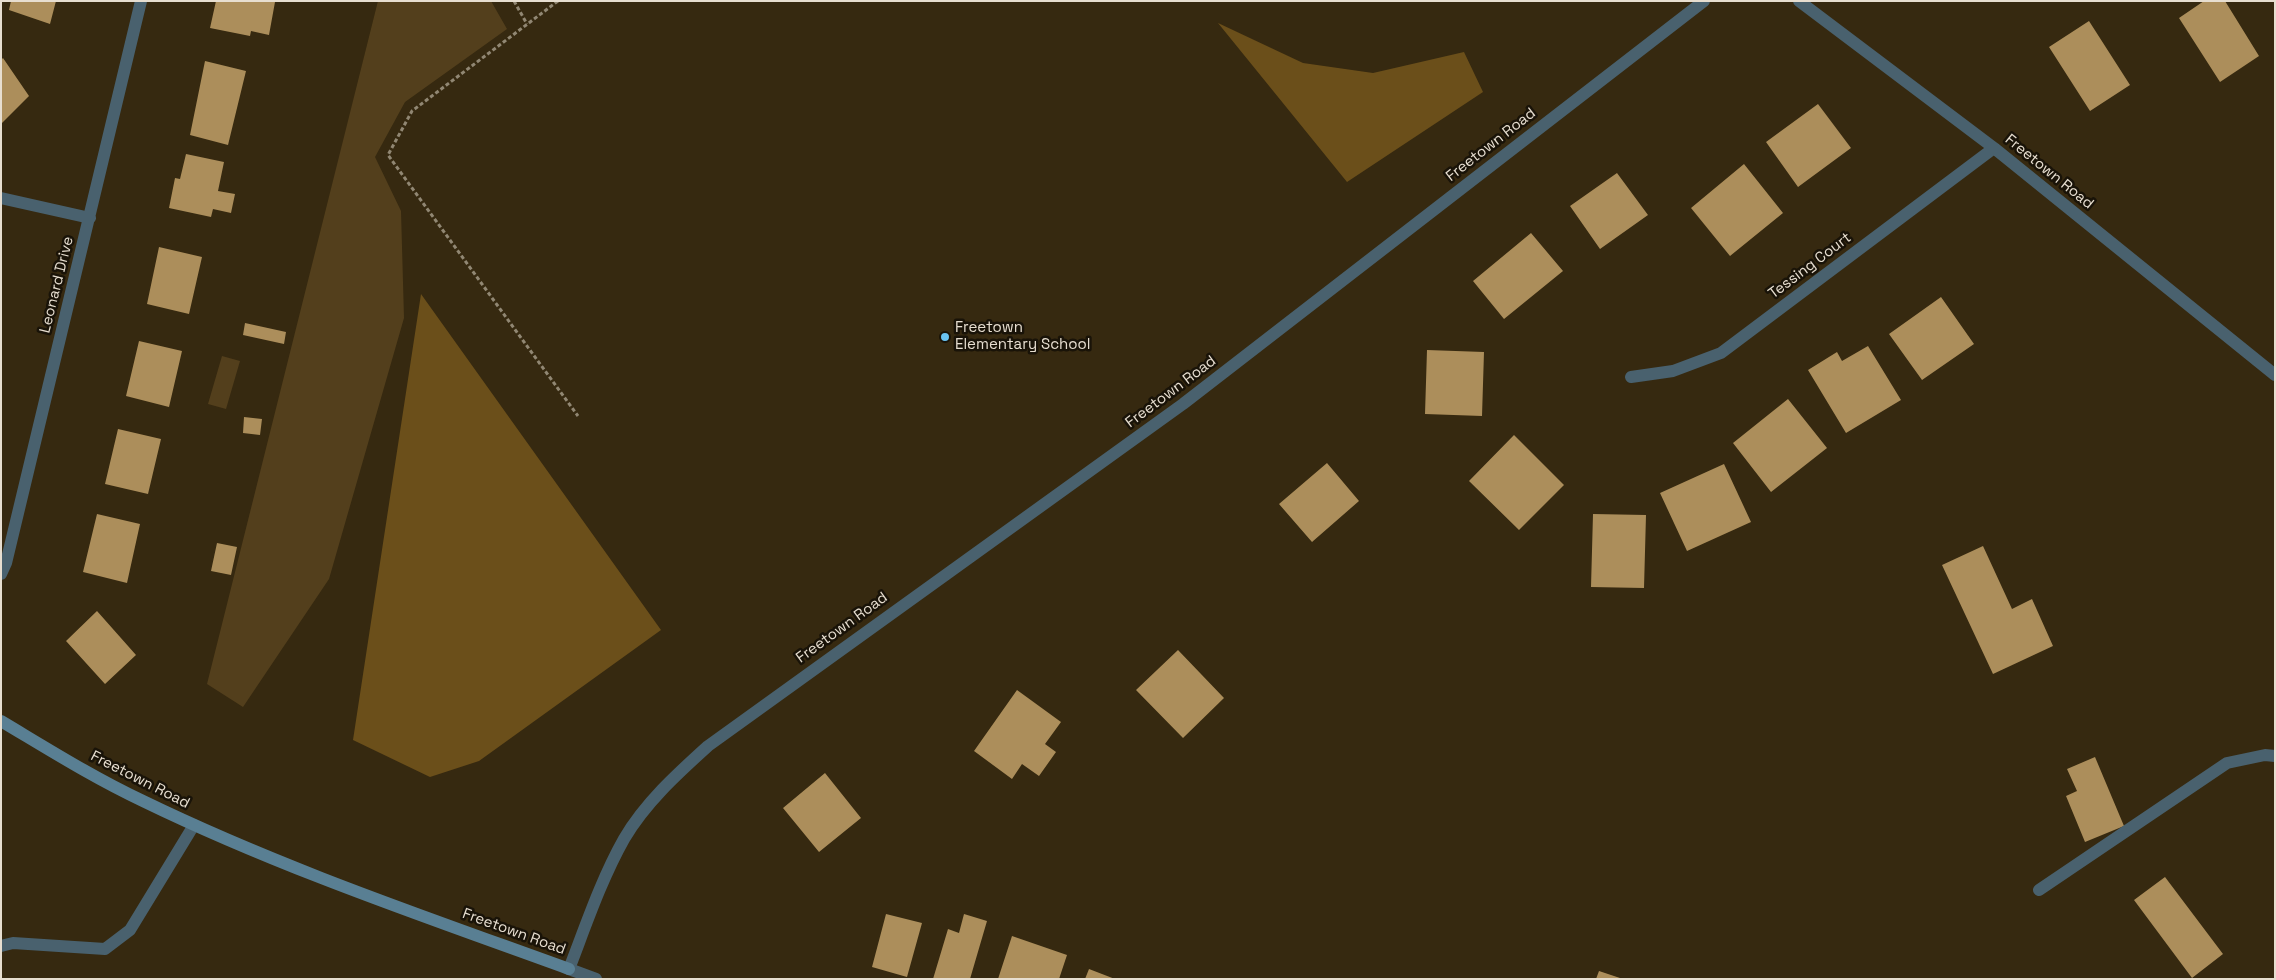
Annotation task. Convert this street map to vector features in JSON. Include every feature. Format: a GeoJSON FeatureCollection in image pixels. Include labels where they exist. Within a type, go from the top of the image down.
{"type":"FeatureCollection","features":[{"type":"Feature","properties":{"kind":"street","name":"Leonard Drive"},"geometry":{"type":"LineString","coordinates":[[1,574],[6,563],[90,218],[140,1]]}},
{"type":"Feature","properties":{"kind":"street","name":"Freetown Road"},"geometry":{"type":"LineString","coordinates":[[1,721],[102,780],[194,825],[331,882],[569,969],[606,874],[625,838],[649,804],[677,774],[708,746],[1184,404],[1704,1]]}},
{"type":"Feature","properties":{"kind":"street","name":"Freetown Road"},"geometry":{"type":"LineString","coordinates":[[1799,1],[1994,148],[2275,374]]}},
{"type":"Feature","properties":{"kind":"street","name":"Tessing Court"},"geometry":{"type":"LineString","coordinates":[[1631,376],[1673,371],[1721,353],[1994,148]]}},
{"type":"Feature","properties":{"kind":"street"},"geometry":{"type":"LineString","coordinates":[[1,198],[90,218]]}},
{"type":"Feature","properties":{"kind":"street"},"geometry":{"type":"LineString","coordinates":[[2039,890],[2227,763],[2258,756],[2275,756]]}},
{"type":"Feature","properties":{"kind":"street"},"geometry":{"type":"LineString","coordinates":[[1,946],[13,943],[105,949],[130,930],[194,825]]}},
{"type":"Feature","properties":{"kind":"street"},"geometry":{"type":"LineString","coordinates":[[569,969],[596,979]]}},
{"type":"Feature","properties":{"kind":"path"},"geometry":{"type":"LineString","coordinates":[[514,1],[527,24]]}},
{"type":"Feature","properties":{"kind":"path"},"geometry":{"type":"LineString","coordinates":[[558,1],[412,111],[388,155],[578,416]]}},
{"type":"Feature","properties":{"kind":"shaded area"},"geometry":{"type":"Polygon","coordinates":[[[378,1],[491,1],[507,29],[405,102],[375,157],[401,211],[404,318],[329,579],[243,707],[207,684],[378,1]]]}},
{"type":"Feature","properties":{"kind":"shaded area"},"geometry":{"type":"Polygon","coordinates":[[[1218,23],[1303,63],[1373,73],[1464,52],[1483,92],[1347,182],[1218,23]]]}},
{"type":"Feature","properties":{"kind":"shaded area"},"geometry":{"type":"Polygon","coordinates":[[[421,294],[661,630],[479,761],[430,777],[353,740],[421,294]]]}},
{"type":"Feature","properties":{"kind":"shaded area"},"geometry":{"type":"Polygon","coordinates":[[[222,356],[240,361],[226,409],[208,404],[222,356]]]}},
{"type":"Feature","properties":{"kind":"building"},"geometry":{"type":"Polygon","coordinates":[[[11,1],[56,1],[50,24],[9,10],[11,1]]]}},
{"type":"Feature","properties":{"kind":"building"},"geometry":{"type":"Polygon","coordinates":[[[216,1],[275,2],[269,35],[251,31],[250,36],[210,28],[216,1]]]}},
{"type":"Feature","properties":{"kind":"building"},"geometry":{"type":"Polygon","coordinates":[[[2204,1],[2225,1],[2259,56],[2220,82],[2179,18],[2204,1]]]}},
{"type":"Feature","properties":{"kind":"building"},"geometry":{"type":"Polygon","coordinates":[[[2089,21],[2130,85],[2090,111],[2049,47],[2089,21]]]}},
{"type":"Feature","properties":{"kind":"building"},"geometry":{"type":"Polygon","coordinates":[[[3,58],[29,96],[1,124],[1,60],[3,58]]]}},
{"type":"Feature","properties":{"kind":"building"},"geometry":{"type":"Polygon","coordinates":[[[205,61],[246,71],[228,145],[190,135],[205,61]]]}},
{"type":"Feature","properties":{"kind":"building"},"geometry":{"type":"Polygon","coordinates":[[[1818,104],[1851,148],[1798,187],[1766,142],[1818,104]]]}},
{"type":"Feature","properties":{"kind":"building"},"geometry":{"type":"Polygon","coordinates":[[[186,154],[224,162],[218,191],[235,194],[231,213],[213,209],[211,217],[169,208],[175,178],[180,179],[186,154]]]}},
{"type":"Feature","properties":{"kind":"building"},"geometry":{"type":"Polygon","coordinates":[[[1744,164],[1783,213],[1730,256],[1691,208],[1744,164]]]}},
{"type":"Feature","properties":{"kind":"building"},"geometry":{"type":"Polygon","coordinates":[[[1617,173],[1648,215],[1600,249],[1570,206],[1617,173]]]}},
{"type":"Feature","properties":{"kind":"building"},"geometry":{"type":"Polygon","coordinates":[[[1531,233],[1563,271],[1504,319],[1473,281],[1531,233]]]}},
{"type":"Feature","properties":{"kind":"building"},"geometry":{"type":"Polygon","coordinates":[[[159,247],[202,257],[189,314],[147,304],[159,247]]]}},
{"type":"Feature","properties":{"kind":"building"},"geometry":{"type":"Polygon","coordinates":[[[1941,297],[1974,344],[1922,380],[1889,334],[1941,297]]]}},
{"type":"Feature","properties":{"kind":"building"},"geometry":{"type":"Polygon","coordinates":[[[245,323],[286,332],[284,344],[243,335],[245,323]]]}},
{"type":"Feature","properties":{"kind":"building"},"geometry":{"type":"Polygon","coordinates":[[[139,341],[182,351],[169,407],[126,396],[139,341]]]}},
{"type":"Feature","properties":{"kind":"building"},"geometry":{"type":"Polygon","coordinates":[[[1868,346],[1901,400],[1846,433],[1808,370],[1837,352],[1842,361],[1868,346]]]}},
{"type":"Feature","properties":{"kind":"building"},"geometry":{"type":"Polygon","coordinates":[[[1427,350],[1484,352],[1482,416],[1425,414],[1427,350]]]}},
{"type":"Feature","properties":{"kind":"building"},"geometry":{"type":"Polygon","coordinates":[[[1788,399],[1827,448],[1771,492],[1733,443],[1788,399]]]}},
{"type":"Feature","properties":{"kind":"building"},"geometry":{"type":"Polygon","coordinates":[[[244,417],[262,419],[260,435],[243,433],[244,417]]]}},
{"type":"Feature","properties":{"kind":"building"},"geometry":{"type":"Polygon","coordinates":[[[118,429],[161,439],[148,494],[105,484],[118,429]]]}},
{"type":"Feature","properties":{"kind":"building"},"geometry":{"type":"Polygon","coordinates":[[[1514,435],[1564,485],[1519,530],[1469,481],[1514,435]]]}},
{"type":"Feature","properties":{"kind":"building"},"geometry":{"type":"Polygon","coordinates":[[[1327,463],[1359,501],[1312,542],[1279,504],[1327,463]]]}},
{"type":"Feature","properties":{"kind":"building"},"geometry":{"type":"Polygon","coordinates":[[[1724,464],[1751,522],[1687,551],[1660,493],[1724,464]]]}},
{"type":"Feature","properties":{"kind":"building"},"geometry":{"type":"Polygon","coordinates":[[[97,514],[140,524],[127,583],[83,572],[97,514]]]}},
{"type":"Feature","properties":{"kind":"building"},"geometry":{"type":"Polygon","coordinates":[[[1593,514],[1646,515],[1644,588],[1591,587],[1593,514]]]}},
{"type":"Feature","properties":{"kind":"building"},"geometry":{"type":"Polygon","coordinates":[[[217,543],[237,547],[231,575],[211,571],[217,543]]]}},
{"type":"Feature","properties":{"kind":"building"},"geometry":{"type":"Polygon","coordinates":[[[1983,546],[2012,609],[2032,599],[2053,646],[1993,674],[1942,565],[1983,546]]]}},
{"type":"Feature","properties":{"kind":"building"},"geometry":{"type":"Polygon","coordinates":[[[97,611],[136,655],[105,684],[66,641],[97,611]]]}},
{"type":"Feature","properties":{"kind":"building"},"geometry":{"type":"Polygon","coordinates":[[[1178,650],[1224,698],[1183,738],[1136,690],[1178,650]]]}},
{"type":"Feature","properties":{"kind":"building"},"geometry":{"type":"Polygon","coordinates":[[[1017,690],[1061,722],[1045,744],[1056,752],[1039,776],[1022,764],[1012,779],[974,751],[1017,690]]]}},
{"type":"Feature","properties":{"kind":"building"},"geometry":{"type":"Polygon","coordinates":[[[2095,757],[2124,826],[2085,842],[2066,796],[2077,791],[2067,769],[2095,757]]]}},
{"type":"Feature","properties":{"kind":"building"},"geometry":{"type":"Polygon","coordinates":[[[825,773],[861,818],[819,852],[783,808],[825,773]]]}},
{"type":"Feature","properties":{"kind":"building"},"geometry":{"type":"Polygon","coordinates":[[[2165,877],[2223,954],[2192,978],[2134,900],[2165,877]]]}},
{"type":"Feature","properties":{"kind":"building"},"geometry":{"type":"Polygon","coordinates":[[[886,914],[922,923],[907,977],[872,967],[886,914]]]}},
{"type":"Feature","properties":{"kind":"building"},"geometry":{"type":"Polygon","coordinates":[[[964,914],[987,921],[970,979],[933,979],[948,929],[959,933],[964,914]]]}},
{"type":"Feature","properties":{"kind":"building"},"geometry":{"type":"Polygon","coordinates":[[[1012,936],[1067,955],[1059,979],[998,979],[1012,936]]]}},
{"type":"Feature","properties":{"kind":"building"},"geometry":{"type":"Polygon","coordinates":[[[1089,969],[1115,979],[1085,979],[1089,969]]]}},
{"type":"Feature","properties":{"kind":"building"},"geometry":{"type":"Polygon","coordinates":[[[1599,971],[1620,978],[1620,979],[1596,979],[1599,971]]]}},
{"type":"Feature","properties":{"kind":"place","name":"Freetown Elementary School"},"geometry":{"type":"Point","coordinates":[945,337]}}]}
